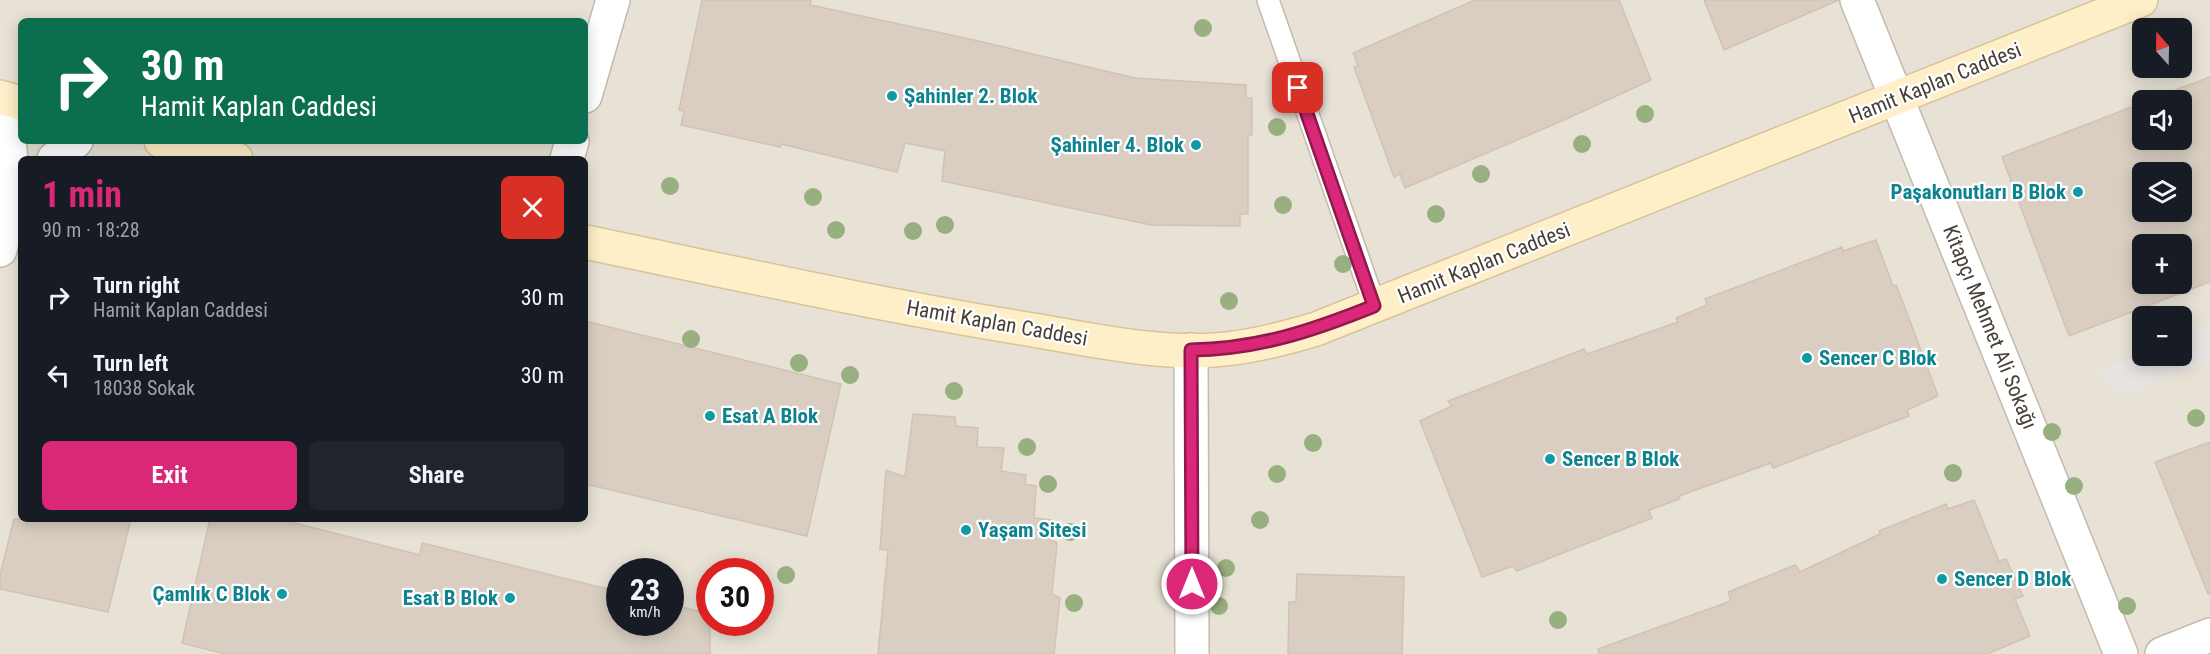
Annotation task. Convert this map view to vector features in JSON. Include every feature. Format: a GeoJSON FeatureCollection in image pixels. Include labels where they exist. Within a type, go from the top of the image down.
{"type":"FeatureCollection","features":[{"type":"Feature","properties":{"kind":"main road","name":"Hamit Kaplan Caddesi"},"geometry":{"type":"LineString","coordinates":[[588,243],[935,314],[1076,337],[1161,349],[1191,350],[1245,346],[1316,329],[2141,0]]}},
{"type":"Feature","properties":{"kind":"main road"},"geometry":{"type":"LineString","coordinates":[[174,144],[224,156]]}},
{"type":"Feature","properties":{"kind":"street"},"geometry":{"type":"LineString","coordinates":[[588,86],[613,0]]}},
{"type":"Feature","properties":{"kind":"street","name":"Kitapçı Mehmet Ali Sokağı"},"geometry":{"type":"LineString","coordinates":[[1857,0],[2121,654]]}},
{"type":"Feature","properties":{"kind":"street"},"geometry":{"type":"LineString","coordinates":[[0,250],[18,189],[7,99]]}},
{"type":"Feature","properties":{"kind":"street"},"geometry":{"type":"LineString","coordinates":[[58,156],[72,144]]}},
{"type":"Feature","properties":{"kind":"street"},"geometry":{"type":"LineString","coordinates":[[1191,350],[1192,654]]}},
{"type":"Feature","properties":{"kind":"street"},"geometry":{"type":"LineString","coordinates":[[2162,654],[2210,635]]}},
{"type":"Feature","properties":{"kind":"lane"},"geometry":{"type":"LineString","coordinates":[[1268,0],[1374,306]]}},
{"type":"Feature","properties":{"kind":"shaded area"},"geometry":{"type":"Polygon","coordinates":[[[0,0],[2210,0],[2210,654],[0,654],[0,0]]]}},
{"type":"Feature","properties":{"kind":"shaded area"},"geometry":{"type":"Polygon","coordinates":[[[2210,323],[2210,360],[2127,396],[2093,373],[2132,357],[2132,366],[2192,366],[2192,331],[2210,323]]]}},
{"type":"Feature","properties":{"kind":"building"},"geometry":{"type":"Polygon","coordinates":[[[702,0],[811,0],[810,5],[1135,78],[1246,85],[1246,98],[1252,98],[1252,135],[1248,135],[1248,214],[1240,214],[1240,226],[1151,225],[942,181],[945,151],[905,143],[897,172],[781,144],[780,147],[681,125],[684,111],[679,110],[702,0]]]}},
{"type":"Feature","properties":{"kind":"building"},"geometry":{"type":"Polygon","coordinates":[[[1475,0],[1619,0],[1651,80],[1405,188],[1400,174],[1394,177],[1354,67],[1358,66],[1353,53],[1475,0]]]}},
{"type":"Feature","properties":{"kind":"building"},"geometry":{"type":"Polygon","coordinates":[[[1704,0],[1839,0],[1724,50],[1704,0]]]}},
{"type":"Feature","properties":{"kind":"building","name":"Paşakonutları B Blok"},"geometry":{"type":"Polygon","coordinates":[[[2210,77],[2210,282],[2192,289],[2192,234],[2132,234],[2132,294],[2179,294],[2147,306],[2132,306],[2132,312],[2069,336],[2002,157],[2132,107],[2132,150],[2192,150],[2192,90],[2176,90],[2210,77]]]}},
{"type":"Feature","properties":{"kind":"building"},"geometry":{"type":"Polygon","coordinates":[[[1876,240],[1893,286],[1896,285],[1938,396],[1907,410],[1909,416],[1773,468],[1771,463],[1679,496],[1680,499],[1649,510],[1652,518],[1517,571],[1513,566],[1482,577],[1420,421],[1452,406],[1448,401],[1584,349],[1587,354],[1678,322],[1676,318],[1707,305],[1705,299],[1842,247],[1843,251],[1876,240]]]}},
{"type":"Feature","properties":{"kind":"building","name":"Esat A Blok"},"geometry":{"type":"Polygon","coordinates":[[[588,322],[841,384],[807,536],[588,485],[588,322]]]}},
{"type":"Feature","properties":{"kind":"building","name":"Yaşam Sitesi"},"geometry":{"type":"Polygon","coordinates":[[[913,414],[955,417],[956,426],[978,428],[977,447],[1004,448],[1001,471],[1026,475],[1025,484],[1036,486],[1034,518],[1051,520],[1050,540],[1057,543],[1052,594],[1060,598],[1054,654],[878,654],[888,550],[880,549],[886,470],[905,477],[913,414]]]}},
{"type":"Feature","properties":{"kind":"building"},"geometry":{"type":"Polygon","coordinates":[[[2210,442],[2210,594],[2208,594],[2155,462],[2210,442]]]}},
{"type":"Feature","properties":{"kind":"building"},"geometry":{"type":"Polygon","coordinates":[[[1974,500],[1999,561],[2006,559],[2023,596],[2015,599],[2030,636],[1987,654],[1599,654],[1598,649],[1731,601],[1728,592],[1795,565],[1800,572],[1880,534],[1879,531],[1946,504],[1948,509],[1974,500]]]}},
{"type":"Feature","properties":{"kind":"building"},"geometry":{"type":"Polygon","coordinates":[[[14,519],[18,519],[18,522],[130,522],[108,612],[0,589],[0,575],[14,519]]]}},
{"type":"Feature","properties":{"kind":"building"},"geometry":{"type":"Polygon","coordinates":[[[209,522],[291,522],[420,555],[422,543],[606,589],[606,636],[684,636],[684,608],[696,610],[696,636],[710,636],[710,654],[225,654],[182,643],[209,522]]]}},
{"type":"Feature","properties":{"kind":"building"},"geometry":{"type":"Polygon","coordinates":[[[1297,574],[1404,577],[1402,654],[1288,654],[1289,602],[1296,602],[1297,574]]]}},
{"type":"Feature","properties":{"kind":"place","name":"Şahinler 2. Blok"},"geometry":{"type":"Point","coordinates":[892,96]}},
{"type":"Feature","properties":{"kind":"place","name":"Şahinler 4. Blok"},"geometry":{"type":"Point","coordinates":[1196,145]}},
{"type":"Feature","properties":{"kind":"place","name":"Paşakonutları B Blok"},"geometry":{"type":"Point","coordinates":[2078,192]}},
{"type":"Feature","properties":{"kind":"place","name":"Sencer C Blok"},"geometry":{"type":"Point","coordinates":[1807,358]}},
{"type":"Feature","properties":{"kind":"place","name":"Esat A Blok"},"geometry":{"type":"Point","coordinates":[710,416]}},
{"type":"Feature","properties":{"kind":"place","name":"Sencer B Blok"},"geometry":{"type":"Point","coordinates":[1550,459]}},
{"type":"Feature","properties":{"kind":"place","name":"Yaşam Sitesi"},"geometry":{"type":"Point","coordinates":[966,530]}},
{"type":"Feature","properties":{"kind":"place","name":"Sencer D Blok"},"geometry":{"type":"Point","coordinates":[1942,579]}},
{"type":"Feature","properties":{"kind":"place","name":"Çamlık C Blok"},"geometry":{"type":"Point","coordinates":[282,594]}},
{"type":"Feature","properties":{"kind":"place","name":"Esat B Blok"},"geometry":{"type":"Point","coordinates":[510,598]}},
{"type":"Feature","properties":{"kind":"route"},"geometry":{"type":"LineString","coordinates":[[1192,584],[1191,350],[1214,350],[1281,339],[1316,329],[1374,306],[1298,88]]}}]}
